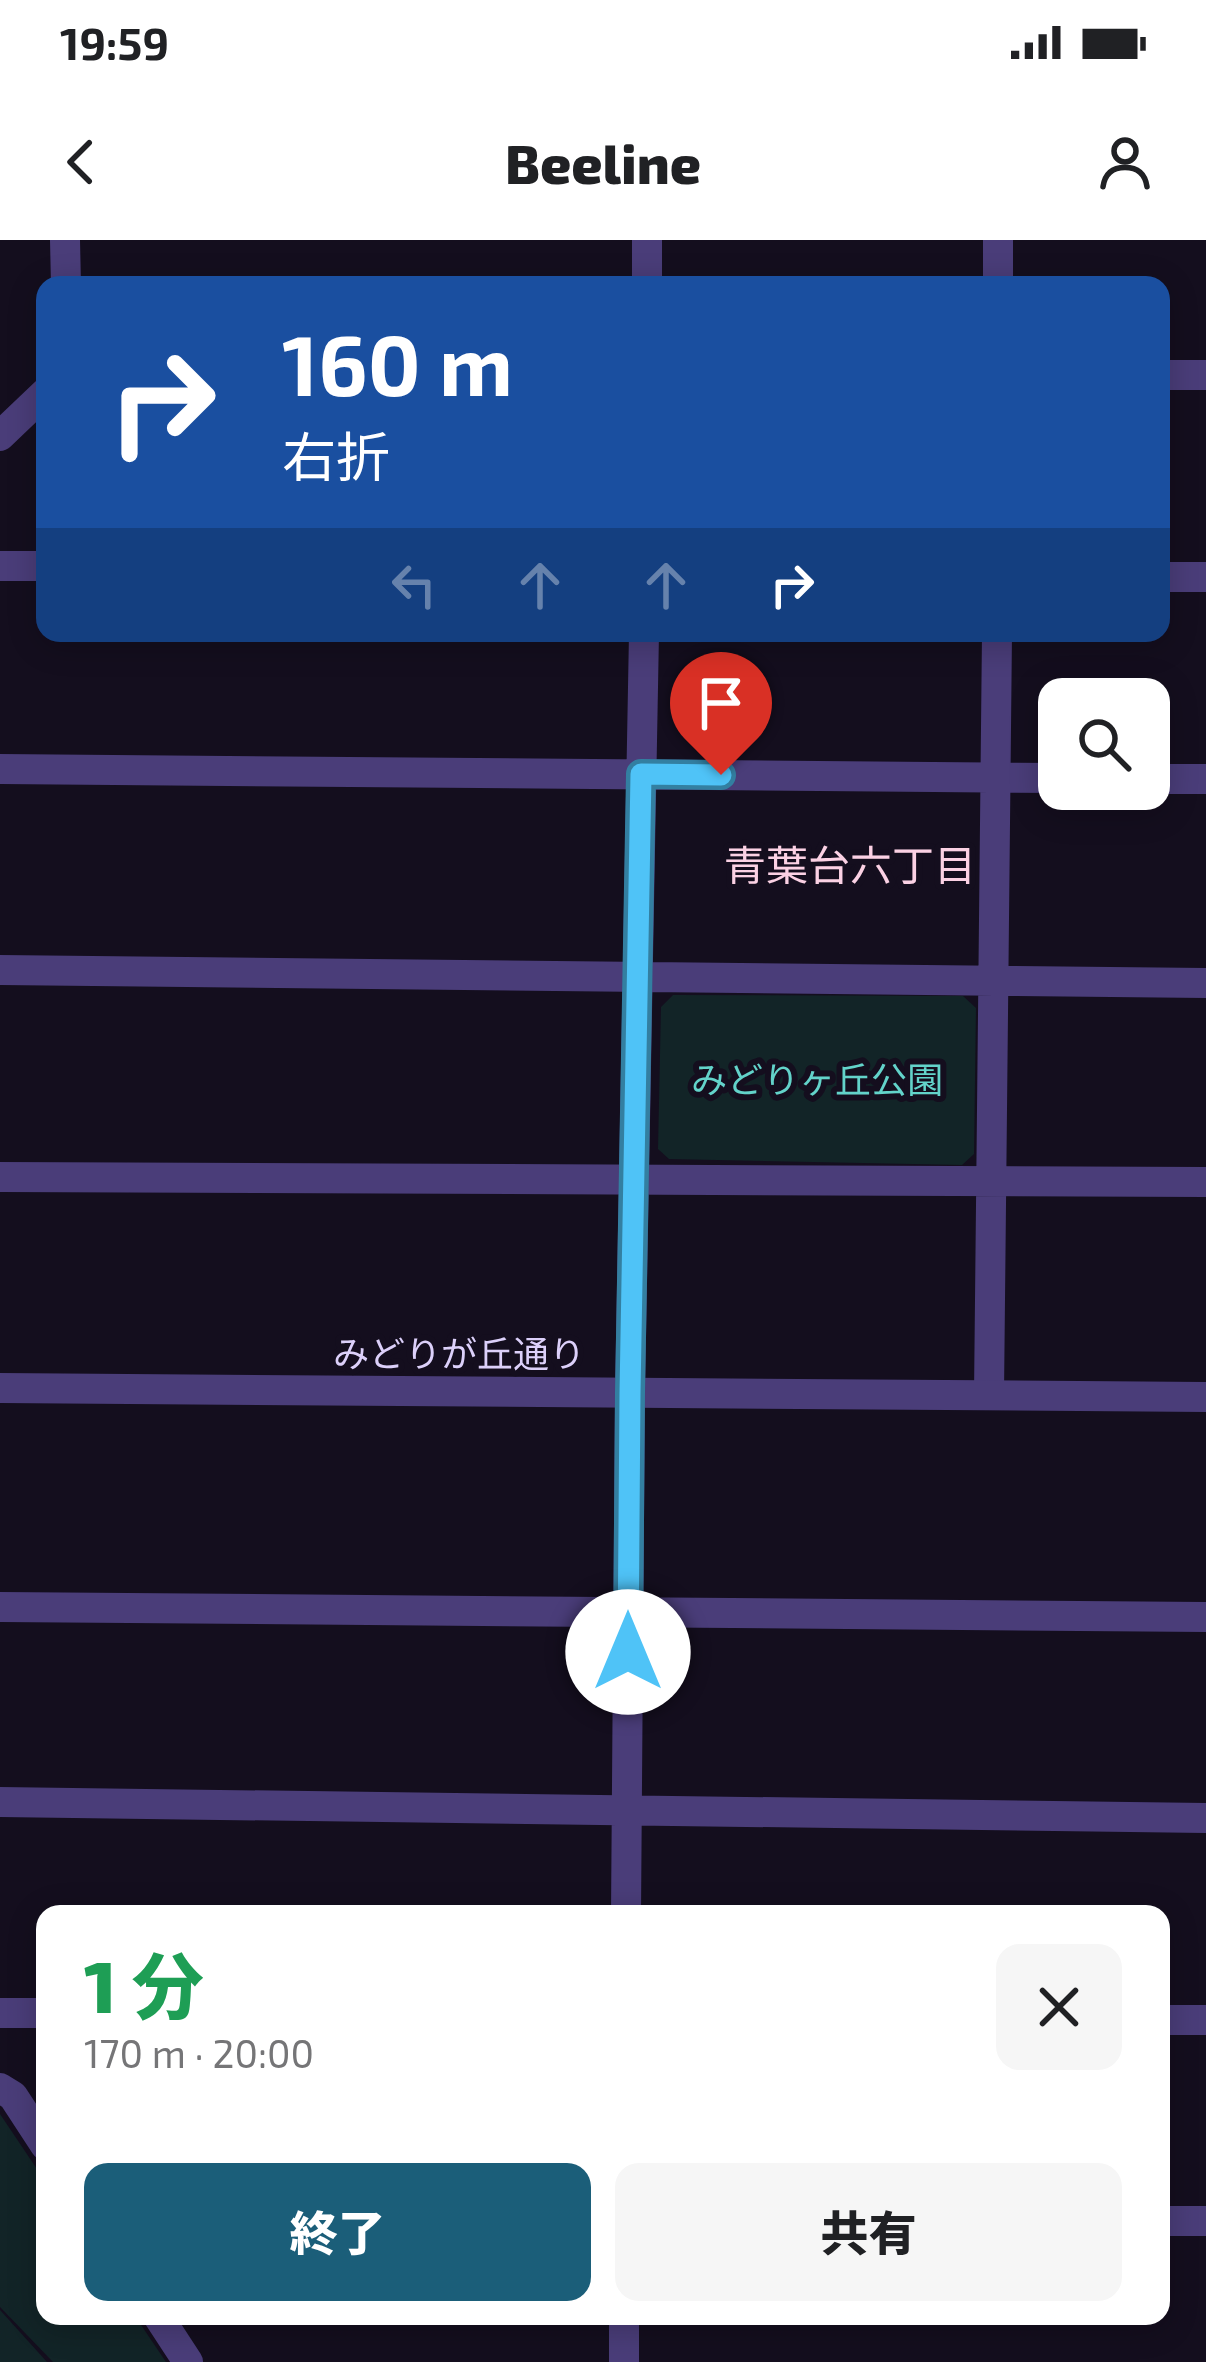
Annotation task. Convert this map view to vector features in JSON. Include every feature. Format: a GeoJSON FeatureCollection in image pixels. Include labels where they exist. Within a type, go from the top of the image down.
{"type":"FeatureCollection","features":[{"type":"Feature","properties":{"kind":"street"},"geometry":{"type":"LineString","coordinates":[[65,240],[65,276]]}},
{"type":"Feature","properties":{"kind":"street"},"geometry":{"type":"LineString","coordinates":[[646,240],[647,276]]}},
{"type":"Feature","properties":{"kind":"street"},"geometry":{"type":"LineString","coordinates":[[998,240],[998,276]]}},
{"type":"Feature","properties":{"kind":"street"},"geometry":{"type":"LineString","coordinates":[[1170,375],[1206,375]]}},
{"type":"Feature","properties":{"kind":"street"},"geometry":{"type":"LineString","coordinates":[[0,436],[36,402]]}},
{"type":"Feature","properties":{"kind":"street"},"geometry":{"type":"LineString","coordinates":[[0,566],[36,566]]}},
{"type":"Feature","properties":{"kind":"street"},"geometry":{"type":"LineString","coordinates":[[1170,577],[1206,577]]}},
{"type":"Feature","properties":{"kind":"street"},"geometry":{"type":"LineString","coordinates":[[626,1905],[644,642]]}},
{"type":"Feature","properties":{"kind":"street"},"geometry":{"type":"LineString","coordinates":[[989,1395],[997,642]]}},
{"type":"Feature","properties":{"kind":"street"},"geometry":{"type":"LineString","coordinates":[[0,769],[1038,778]]}},
{"type":"Feature","properties":{"kind":"street"},"geometry":{"type":"LineString","coordinates":[[1170,778],[1206,779]]}},
{"type":"Feature","properties":{"kind":"street"},"geometry":{"type":"LineString","coordinates":[[0,970],[1206,983]]}},
{"type":"Feature","properties":{"kind":"street"},"geometry":{"type":"LineString","coordinates":[[0,1178],[1206,1182]]}},
{"type":"Feature","properties":{"kind":"street","name":"みどりが丘通り"},"geometry":{"type":"LineString","coordinates":[[0,1388],[1206,1397]]}},
{"type":"Feature","properties":{"kind":"street"},"geometry":{"type":"LineString","coordinates":[[0,1607],[1206,1617]]}},
{"type":"Feature","properties":{"kind":"street"},"geometry":{"type":"LineString","coordinates":[[0,1802],[1206,1818]]}},
{"type":"Feature","properties":{"kind":"street"},"geometry":{"type":"LineString","coordinates":[[0,2013],[36,2013]]}},
{"type":"Feature","properties":{"kind":"street"},"geometry":{"type":"LineString","coordinates":[[1170,2020],[1206,2020]]}},
{"type":"Feature","properties":{"kind":"street"},"geometry":{"type":"LineString","coordinates":[[0,2088],[13,2096],[36,2131]]}},
{"type":"Feature","properties":{"kind":"street"},"geometry":{"type":"LineString","coordinates":[[1170,2221],[1206,2221]]}},
{"type":"Feature","properties":{"kind":"street"},"geometry":{"type":"LineString","coordinates":[[164,2325],[188,2362]]}},
{"type":"Feature","properties":{"kind":"street"},"geometry":{"type":"LineString","coordinates":[[624,2325],[624,2362]]}},
{"type":"Feature","properties":{"kind":"green space","name":"みどりヶ丘公園"},"geometry":{"type":"Polygon","coordinates":[[[673,995],[963,996],[976,1008],[974,1154],[962,1165],[669,1159],[658,1149],[661,1007],[673,995]]]}},
{"type":"Feature","properties":{"kind":"green space"},"geometry":{"type":"Polygon","coordinates":[[[0,2114],[36,2168],[36,2325],[141,2325],[166,2362],[53,2362],[0,2307],[0,2114]]]}},
{"type":"Feature","properties":{"kind":"green space"},"geometry":{"type":"Polygon","coordinates":[[[0,2310],[47,2362],[0,2362],[0,2310]]]}},
{"type":"Feature","properties":{"kind":"district","name":"青葉台六丁目"},"geometry":{"type":"Point","coordinates":[850,864]}},
{"type":"Feature","properties":{"kind":"route"},"geometry":{"type":"LineString","coordinates":[[628,1652],[641,774],[721,775]]}}]}
